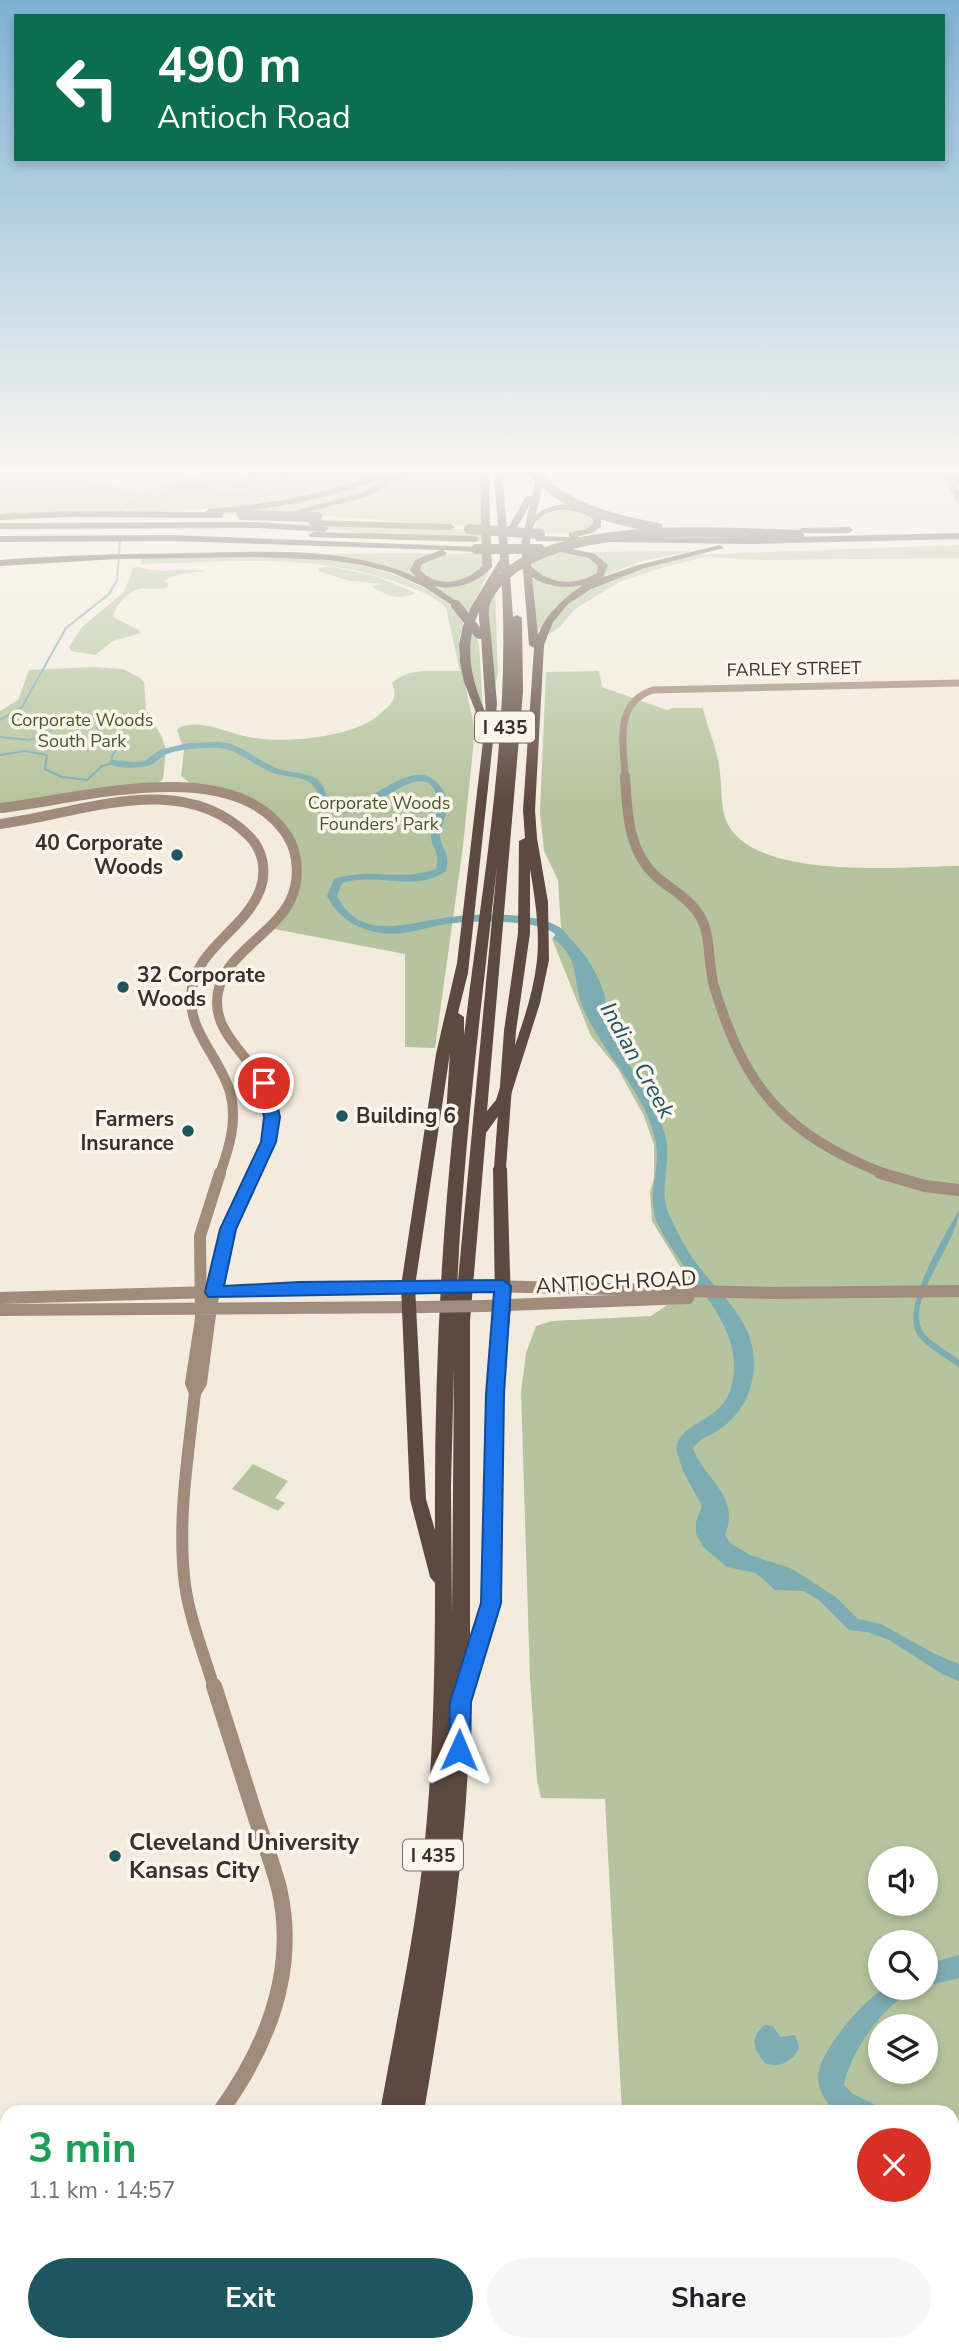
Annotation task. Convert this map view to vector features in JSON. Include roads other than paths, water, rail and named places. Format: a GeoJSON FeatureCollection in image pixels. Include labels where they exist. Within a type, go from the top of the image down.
{"type":"FeatureCollection","features":[{"type":"Feature","properties":{"kind":"highway"},"geometry":{"type":"LineString","coordinates":[[412,580],[433,589],[456,605],[484,638]]}},
{"type":"Feature","properties":{"kind":"highway"},"geometry":{"type":"LineString","coordinates":[[425,580],[445,584],[472,580]]}},
{"type":"Feature","properties":{"kind":"highway"},"geometry":{"type":"LineString","coordinates":[[489,733],[467,674],[463,642],[468,622],[493,580]]}},
{"type":"Feature","properties":{"kind":"highway"},"geometry":{"type":"LineString","coordinates":[[458,1145],[453,1123],[463,963],[492,693],[484,638],[484,611],[490,592],[501,580]]}},
{"type":"Feature","properties":{"kind":"highway","name":"I 435"},"geometry":{"type":"LineString","coordinates":[[414,2105],[439,1963],[457,1801],[461,1702],[462,1321],[478,1133],[508,683],[505,580]]}},
{"type":"Feature","properties":{"kind":"highway","name":"I 435"},"geometry":{"type":"LineString","coordinates":[[494,893],[507,824],[519,669],[514,580]]}},
{"type":"Feature","properties":{"kind":"highway"},"geometry":{"type":"LineString","coordinates":[[527,580],[534,653],[538,662]]}},
{"type":"Feature","properties":{"kind":"highway"},"geometry":{"type":"LineString","coordinates":[[543,580],[555,583],[590,580]]}},
{"type":"Feature","properties":{"kind":"highway"},"geometry":{"type":"LineString","coordinates":[[478,1133],[502,1101],[534,1003],[543,960],[544,918],[529,810],[538,645],[544,626],[553,613],[568,600],[606,580]]}},
{"type":"Feature","properties":{"kind":"highway"},"geometry":{"type":"LineString","coordinates":[[461,1702],[491,1603],[495,1394],[503,1306],[500,1168],[510,1031],[522,949],[524,819],[529,810]]}},
{"type":"Feature","properties":{"kind":"highway"},"geometry":{"type":"LineString","coordinates":[[507,824],[524,894]]}},
{"type":"Feature","properties":{"kind":"highway","name":"I 435"},"geometry":{"type":"LineString","coordinates":[[392,2105],[414,1990],[434,1842],[442,1730],[447,1329],[458,1145],[490,939]]}},
{"type":"Feature","properties":{"kind":"highway"},"geometry":{"type":"LineString","coordinates":[[444,1595],[418,1499],[416,1307],[408,1286],[443,1054],[463,963]]}},
{"type":"Feature","properties":{"kind":"street","name":"FARLEY STREET"},"geometry":{"type":"LineString","coordinates":[[959,683],[675,687],[652,691],[633,700],[626,706],[624,717],[632,845],[648,869],[687,897],[704,923],[709,968],[744,1069],[763,1096],[786,1118],[823,1144],[876,1169],[919,1185],[959,1190]]}},
{"type":"Feature","properties":{"kind":"street"},"geometry":{"type":"LineString","coordinates":[[0,808],[40,804],[125,787],[184,786],[217,792],[253,806],[277,822],[292,844],[297,878],[289,903],[272,928],[230,967],[219,991],[220,1021],[232,1041],[259,1072],[269,1094],[272,1117],[264,1155],[228,1229],[214,1292],[206,1309],[201,1384],[195,1393],[180,1523],[183,1575],[191,1615],[286,1917],[282,1984],[271,2024],[254,2062],[225,2105]]}},
{"type":"Feature","properties":{"kind":"street"},"geometry":{"type":"LineString","coordinates":[[0,824],[97,803],[159,800],[187,805],[221,816],[244,831],[259,849],[264,871],[258,895],[244,915],[209,949],[199,967],[192,991],[196,1024],[223,1072],[233,1110],[230,1143],[200,1237],[197,1267],[200,1293],[206,1309]]}},
{"type":"Feature","properties":{"kind":"street","name":"ANTIOCH ROAD"},"geometry":{"type":"LineString","coordinates":[[0,1298],[408,1286],[503,1286],[691,1295]]}},
{"type":"Feature","properties":{"kind":"street","name":"ANTIOCH ROAD"},"geometry":{"type":"LineString","coordinates":[[0,1310],[503,1306],[691,1295],[959,1291]]}},
{"type":"Feature","properties":{"kind":"water"},"geometry":{"type":"Polygon","coordinates":[[[559,930],[580,949],[597,976],[604,993],[612,1035],[662,1124],[667,1147],[665,1195],[673,1224],[693,1259],[732,1306],[748,1332],[754,1362],[751,1384],[744,1403],[731,1420],[693,1448],[725,1498],[729,1521],[725,1535],[730,1543],[750,1555],[790,1568],[805,1577],[837,1598],[858,1619],[881,1624],[959,1664],[959,1681],[942,1674],[889,1640],[867,1632],[849,1630],[819,1600],[804,1591],[775,1590],[756,1573],[727,1567],[703,1547],[696,1534],[696,1522],[702,1506],[683,1471],[676,1449],[688,1430],[718,1409],[726,1399],[732,1384],[734,1363],[731,1345],[715,1310],[659,1226],[653,1205],[657,1154],[651,1125],[634,1091],[591,1025],[579,997],[572,962],[553,938],[559,930]]]}},
{"type":"Feature","properties":{"kind":"water"},"geometry":{"type":"Polygon","coordinates":[[[959,1210],[957,1223],[925,1289],[919,1320],[928,1337],[959,1360],[959,1368],[921,1339],[913,1322],[914,1307],[926,1272],[959,1210]]]}},
{"type":"Feature","properties":{"kind":"water"},"geometry":{"type":"Polygon","coordinates":[[[959,1955],[959,1978],[938,1983],[938,1961],[959,1955]]]}},
{"type":"Feature","properties":{"kind":"water"},"geometry":{"type":"Polygon","coordinates":[[[869,2000],[899,2000],[884,2014],[868,2014],[868,2033],[854,2057],[844,2085],[853,2094],[876,2105],[829,2105],[820,2088],[820,2067],[833,2042],[869,2000]]]}},
{"type":"Feature","properties":{"kind":"water"},"geometry":{"type":"Polygon","coordinates":[[[765,2025],[773,2026],[780,2037],[795,2035],[799,2046],[790,2060],[770,2065],[761,2058],[754,2043],[757,2034],[765,2025]]]}},
{"type":"Feature","properties":{"kind":"waterway"},"geometry":{"type":"LineString","coordinates":[[0,720],[22,707],[66,628],[109,594],[117,580]]}},
{"type":"Feature","properties":{"kind":"waterway"},"geometry":{"type":"LineString","coordinates":[[0,737],[29,740],[45,735],[57,726],[79,719],[96,718],[98,733],[121,739],[111,758],[113,763],[102,766],[87,780],[62,777],[45,769],[47,755],[25,751],[0,755]]}},
{"type":"Feature","properties":{"kind":"waterway","name":"Indian Creek"},"geometry":{"type":"LineString","coordinates":[[113,763],[148,763],[162,752],[188,746],[227,746],[276,771],[311,779],[318,784],[327,805],[335,810],[360,807],[406,780],[422,779],[432,782],[439,791],[443,805],[435,836],[444,858],[441,871],[414,878],[350,877],[338,881],[332,896],[336,905],[350,918],[379,929],[405,929],[452,920],[521,920],[548,926],[558,931],[568,943]]}},
{"type":"Feature","properties":{"kind":"place","name":"40 Corporate Woods"},"geometry":{"type":"Point","coordinates":[177,855]}},
{"type":"Feature","properties":{"kind":"place","name":"32 Corporate Woods"},"geometry":{"type":"Point","coordinates":[123,987]}},
{"type":"Feature","properties":{"kind":"place","name":"Building 6"},"geometry":{"type":"Point","coordinates":[342,1116]}},
{"type":"Feature","properties":{"kind":"place","name":"Farmers Insurance"},"geometry":{"type":"Point","coordinates":[188,1131]}},
{"type":"Feature","properties":{"kind":"place","name":"Cleveland University Kansas City"},"geometry":{"type":"Point","coordinates":[115,1856]}},
{"type":"Feature","properties":{"kind":"park label","name":"Corporate Woods South Park"},"geometry":{"type":"Point","coordinates":[82,730]}},
{"type":"Feature","properties":{"kind":"park label","name":"Corporate Woods Founders' Park"},"geometry":{"type":"Point","coordinates":[379,813]}}]}
